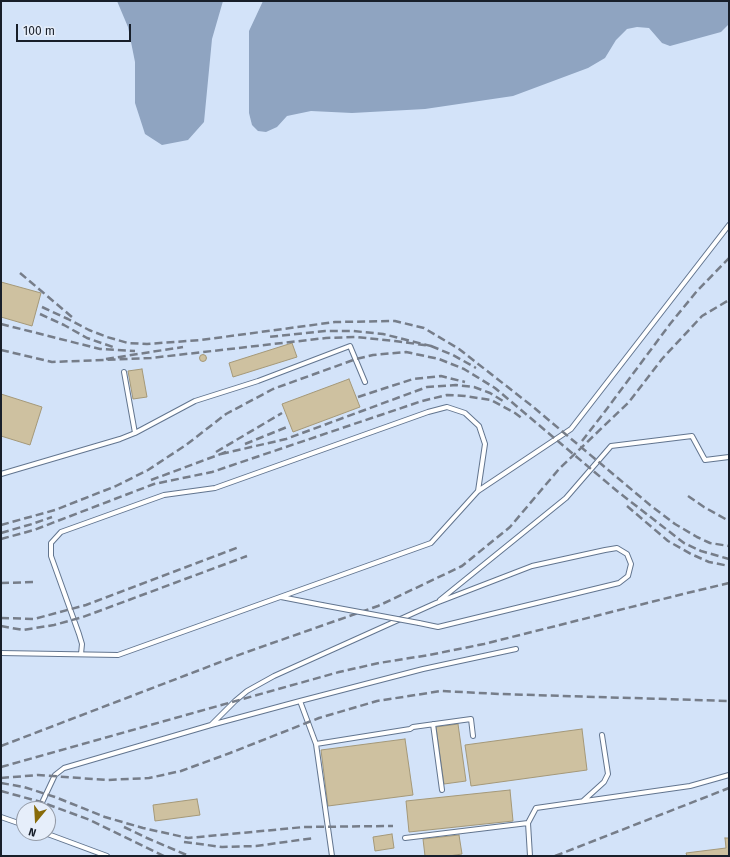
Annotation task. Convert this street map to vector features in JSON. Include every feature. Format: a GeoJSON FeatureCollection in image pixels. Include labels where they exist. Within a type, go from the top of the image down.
{"type":"FeatureCollection","features":[{"type":"Feature","properties":{"kind":"lane"},"geometry":{"type":"LineString","coordinates":[[1,652],[118,655],[431,543],[478,491],[571,429],[729,225]]}},
{"type":"Feature","properties":{"kind":"lane"},"geometry":{"type":"LineString","coordinates":[[1,474],[120,439],[135,433],[195,401],[258,381],[350,346],[365,382]]}},
{"type":"Feature","properties":{"kind":"lane"},"geometry":{"type":"LineString","coordinates":[[124,372],[135,433]]}},
{"type":"Feature","properties":{"kind":"lane"},"geometry":{"type":"LineString","coordinates":[[81,654],[82,644],[79,634],[51,556],[51,543],[61,532],[164,495],[215,488],[428,412],[446,407],[465,413],[479,426],[485,444],[478,491]]}},
{"type":"Feature","properties":{"kind":"lane"},"geometry":{"type":"LineString","coordinates":[[436,603],[566,498],[610,446],[692,436],[705,460],[729,457]]}},
{"type":"Feature","properties":{"kind":"lane"},"geometry":{"type":"LineString","coordinates":[[211,724],[247,691],[274,676],[436,603],[532,566],[617,548],[626,554],[631,564],[628,576],[619,583],[438,627],[419,623],[322,605],[281,597]]}},
{"type":"Feature","properties":{"kind":"lane"},"geometry":{"type":"LineString","coordinates":[[43,801],[55,775],[64,768],[211,724],[423,669],[516,649]]}},
{"type":"Feature","properties":{"kind":"lane"},"geometry":{"type":"LineString","coordinates":[[300,701],[316,744],[332,856]]}},
{"type":"Feature","properties":{"kind":"lane"},"geometry":{"type":"LineString","coordinates":[[316,744],[410,729],[413,727],[471,719],[473,736]]}},
{"type":"Feature","properties":{"kind":"lane"},"geometry":{"type":"LineString","coordinates":[[433,724],[442,790]]}},
{"type":"Feature","properties":{"kind":"lane"},"geometry":{"type":"LineString","coordinates":[[583,801],[604,782],[608,774],[602,735]]}},
{"type":"Feature","properties":{"kind":"lane"},"geometry":{"type":"LineString","coordinates":[[530,856],[528,823],[536,808],[690,786],[729,775]]}},
{"type":"Feature","properties":{"kind":"lane"},"geometry":{"type":"LineString","coordinates":[[1,817],[16,822]]}},
{"type":"Feature","properties":{"kind":"lane"},"geometry":{"type":"LineString","coordinates":[[405,838],[528,823]]}},
{"type":"Feature","properties":{"kind":"lane"},"geometry":{"type":"LineString","coordinates":[[56,837],[108,856]]}},
{"type":"Feature","properties":{"kind":"shaded area"},"geometry":{"type":"Polygon","coordinates":[[[1,1],[729,1],[729,856],[1,856],[1,1]]]}},
{"type":"Feature","properties":{"kind":"shaded area"},"geometry":{"type":"Polygon","coordinates":[[[117,1],[223,1],[212,39],[204,122],[188,140],[162,145],[145,134],[135,103],[135,62],[128,27],[117,1]]]}},
{"type":"Feature","properties":{"kind":"shaded area"},"geometry":{"type":"Polygon","coordinates":[[[263,1],[729,1],[729,24],[721,32],[670,46],[662,43],[649,28],[637,27],[627,29],[616,40],[605,58],[588,68],[513,96],[425,109],[352,113],[311,111],[287,116],[277,127],[266,132],[258,131],[252,125],[249,113],[249,31],[263,1]]]}},
{"type":"Feature","properties":{"kind":"building"},"geometry":{"type":"Polygon","coordinates":[[[1,282],[41,293],[32,326],[1,317],[1,282]]]}},
{"type":"Feature","properties":{"kind":"building"},"geometry":{"type":"Polygon","coordinates":[[[292,343],[297,357],[233,377],[229,363],[292,343]]]}},
{"type":"Feature","properties":{"kind":"building"},"geometry":{"type":"Polygon","coordinates":[[[203,354],[207,358],[203,362],[199,358],[203,354]]]}},
{"type":"Feature","properties":{"kind":"building"},"geometry":{"type":"Polygon","coordinates":[[[142,369],[147,397],[133,399],[128,371],[142,369]]]}},
{"type":"Feature","properties":{"kind":"building"},"geometry":{"type":"Polygon","coordinates":[[[349,379],[360,407],[293,432],[282,404],[349,379]]]}},
{"type":"Feature","properties":{"kind":"building"},"geometry":{"type":"Polygon","coordinates":[[[1,394],[42,407],[30,445],[1,436],[1,394]]]}},
{"type":"Feature","properties":{"kind":"building"},"geometry":{"type":"Polygon","coordinates":[[[458,724],[466,781],[444,784],[436,727],[458,724]]]}},
{"type":"Feature","properties":{"kind":"building"},"geometry":{"type":"Polygon","coordinates":[[[582,729],[587,770],[471,786],[465,745],[582,729]]]}},
{"type":"Feature","properties":{"kind":"building"},"geometry":{"type":"Polygon","coordinates":[[[405,739],[413,795],[328,806],[321,750],[405,739]]]}},
{"type":"Feature","properties":{"kind":"building"},"geometry":{"type":"Polygon","coordinates":[[[510,790],[513,821],[409,832],[406,801],[510,790]]]}},
{"type":"Feature","properties":{"kind":"building"},"geometry":{"type":"Polygon","coordinates":[[[197,799],[200,815],[155,821],[153,805],[197,799]]]}},
{"type":"Feature","properties":{"kind":"building"},"geometry":{"type":"Polygon","coordinates":[[[392,834],[394,848],[375,851],[373,837],[392,834]]]}},
{"type":"Feature","properties":{"kind":"building"},"geometry":{"type":"Polygon","coordinates":[[[459,835],[462,854],[449,856],[425,856],[423,839],[459,835]]]}},
{"type":"Feature","properties":{"kind":"building"},"geometry":{"type":"Polygon","coordinates":[[[725,838],[729,838],[729,856],[687,856],[686,853],[726,848],[725,838]]]}},
{"type":"Feature","properties":{"kind":"railway"},"geometry":{"type":"LineString","coordinates":[[582,441],[670,324],[697,291],[729,258]]}},
{"type":"Feature","properties":{"kind":"railway"},"geometry":{"type":"LineString","coordinates":[[20,273],[72,317]]}},
{"type":"Feature","properties":{"kind":"railway"},"geometry":{"type":"LineString","coordinates":[[1,746],[244,653],[378,606],[462,566],[510,527],[559,469],[629,402],[662,359],[702,316],[729,300]]}},
{"type":"Feature","properties":{"kind":"railway"},"geometry":{"type":"LineString","coordinates":[[42,307],[89,330],[128,343],[147,344],[201,340],[335,322],[395,321],[424,328],[459,349],[532,406],[650,505],[675,524],[710,543],[729,546]]}},
{"type":"Feature","properties":{"kind":"railway"},"geometry":{"type":"LineString","coordinates":[[40,314],[87,338],[113,347]]}},
{"type":"Feature","properties":{"kind":"railway"},"geometry":{"type":"LineString","coordinates":[[1,324],[100,349],[135,351]]}},
{"type":"Feature","properties":{"kind":"railway"},"geometry":{"type":"LineString","coordinates":[[1,350],[52,362],[151,358],[326,338],[356,337],[431,346],[383,334],[353,331],[325,331],[268,337]]}},
{"type":"Feature","properties":{"kind":"railway"},"geometry":{"type":"LineString","coordinates":[[431,346],[453,355],[476,368]]}},
{"type":"Feature","properties":{"kind":"railway"},"geometry":{"type":"LineString","coordinates":[[106,359],[183,347]]}},
{"type":"Feature","properties":{"kind":"railway"},"geometry":{"type":"LineString","coordinates":[[1,525],[55,510],[116,486],[148,470],[186,445],[226,414],[273,389],[356,359],[373,355],[406,352],[439,359],[464,369],[495,388],[617,491],[684,543],[701,551],[729,559]]}},
{"type":"Feature","properties":{"kind":"railway"},"geometry":{"type":"LineString","coordinates":[[358,397],[413,379],[441,376],[465,382]]}},
{"type":"Feature","properties":{"kind":"railway"},"geometry":{"type":"LineString","coordinates":[[221,454],[286,439],[427,387],[456,385],[474,387],[490,393],[503,401]]}},
{"type":"Feature","properties":{"kind":"railway"},"geometry":{"type":"LineString","coordinates":[[1,539],[34,530],[154,484],[212,472],[422,401],[447,395],[491,400],[523,419]]}},
{"type":"Feature","properties":{"kind":"railway"},"geometry":{"type":"LineString","coordinates":[[216,452],[282,413]]}},
{"type":"Feature","properties":{"kind":"railway"},"geometry":{"type":"LineString","coordinates":[[245,444],[287,427]]}},
{"type":"Feature","properties":{"kind":"railway"},"geometry":{"type":"LineString","coordinates":[[151,480],[226,452]]}},
{"type":"Feature","properties":{"kind":"railway"},"geometry":{"type":"LineString","coordinates":[[688,496],[729,521]]}},
{"type":"Feature","properties":{"kind":"railway"},"geometry":{"type":"LineString","coordinates":[[627,506],[668,541],[709,562],[729,566]]}},
{"type":"Feature","properties":{"kind":"railway"},"geometry":{"type":"LineString","coordinates":[[1,533],[52,517]]}},
{"type":"Feature","properties":{"kind":"railway"},"geometry":{"type":"LineString","coordinates":[[1,618],[34,619],[86,605],[239,547]]}},
{"type":"Feature","properties":{"kind":"railway"},"geometry":{"type":"LineString","coordinates":[[1,626],[23,630],[54,625],[83,617],[247,556]]}},
{"type":"Feature","properties":{"kind":"railway"},"geometry":{"type":"LineString","coordinates":[[1,583],[35,582]]}},
{"type":"Feature","properties":{"kind":"railway"},"geometry":{"type":"LineString","coordinates":[[1,767],[339,672],[379,663],[484,644],[729,583]]}},
{"type":"Feature","properties":{"kind":"railway"},"geometry":{"type":"LineString","coordinates":[[1,778],[38,775],[107,780],[149,778],[181,771],[319,718],[377,701],[441,691],[729,701]]}},
{"type":"Feature","properties":{"kind":"railway"},"geometry":{"type":"LineString","coordinates":[[1,783],[24,787],[55,797],[105,817],[143,828],[188,838],[304,827],[393,826]]}},
{"type":"Feature","properties":{"kind":"railway"},"geometry":{"type":"LineString","coordinates":[[555,856],[729,788]]}},
{"type":"Feature","properties":{"kind":"railway"},"geometry":{"type":"LineString","coordinates":[[1,791],[41,802],[90,820],[164,856]]}},
{"type":"Feature","properties":{"kind":"railway"},"geometry":{"type":"LineString","coordinates":[[124,827],[189,856]]}},
{"type":"Feature","properties":{"kind":"railway"},"geometry":{"type":"LineString","coordinates":[[184,842],[222,847],[256,846],[314,838]]}}]}
